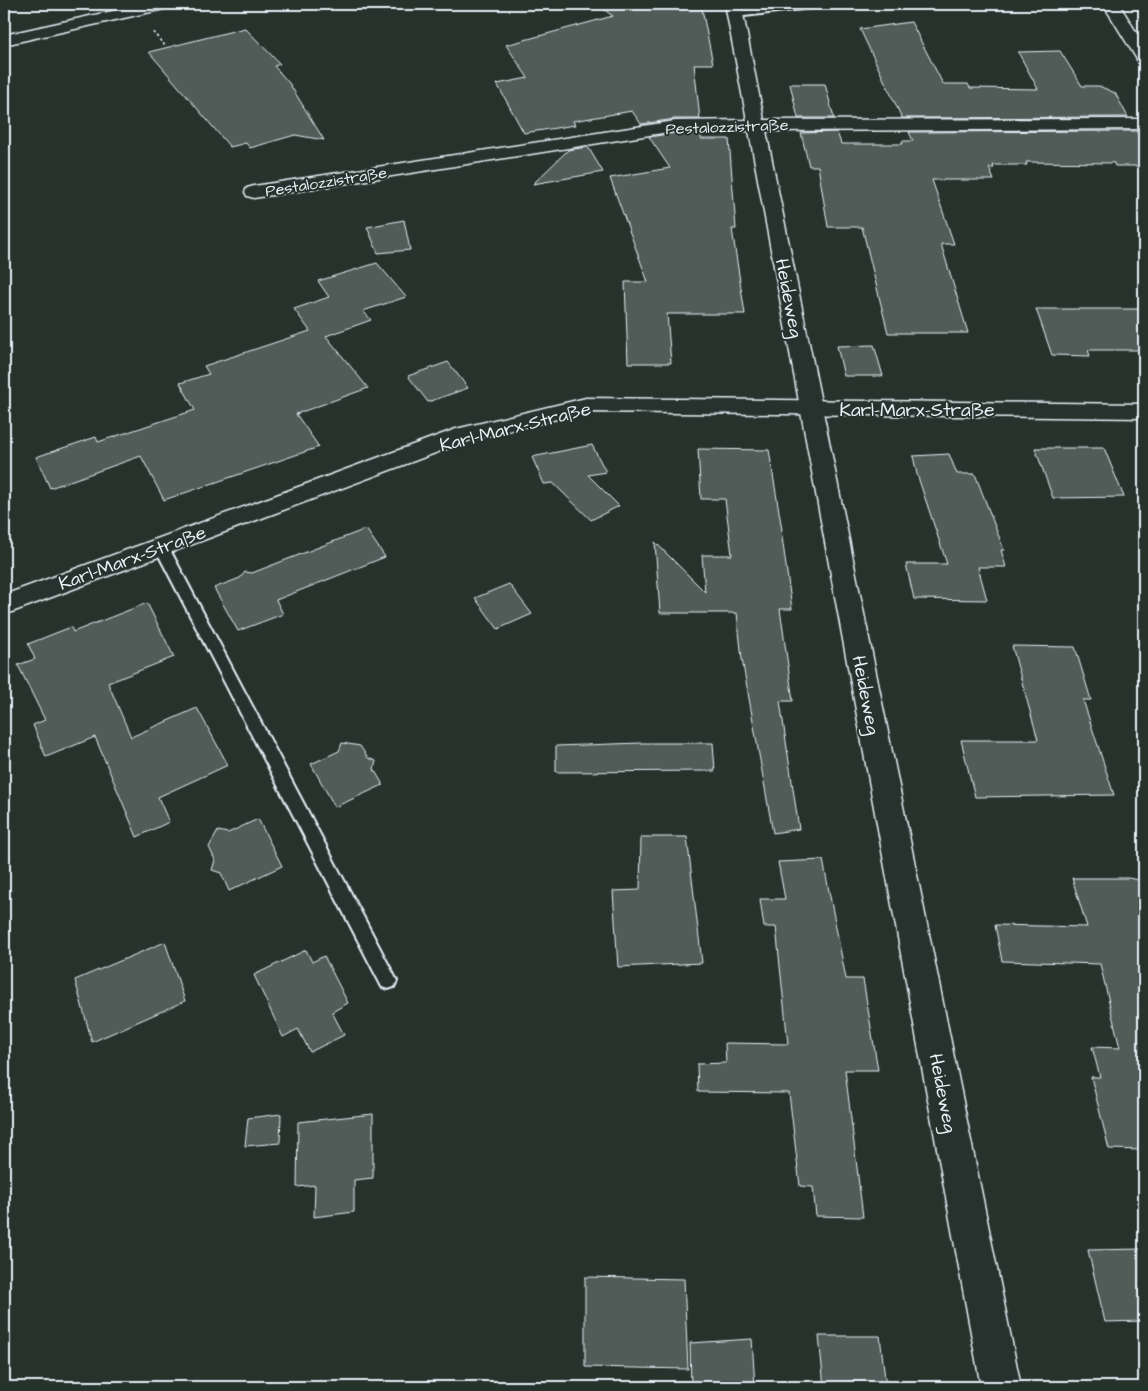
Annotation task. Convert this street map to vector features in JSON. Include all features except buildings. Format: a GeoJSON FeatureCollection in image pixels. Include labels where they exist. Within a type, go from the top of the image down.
{"type":"FeatureCollection","features":[{"type":"Feature","properties":{"kind":"street"},"geometry":{"type":"LineString","coordinates":[[4,40],[164,4]]}},
{"type":"Feature","properties":{"kind":"street"},"geometry":{"type":"LineString","coordinates":[[1111,4],[1144,58]]}},
{"type":"Feature","properties":{"kind":"street","name":"Heideweg"},"geometry":{"type":"LineString","coordinates":[[734,9],[1001,1387]]}},
{"type":"Feature","properties":{"kind":"street","name":"Pestalozzistraße"},"geometry":{"type":"LineString","coordinates":[[254,192],[675,126],[757,124],[1144,124]]}},
{"type":"Feature","properties":{"kind":"street","name":"Karl-Marx-Straße"},"geometry":{"type":"LineString","coordinates":[[4,605],[464,434],[586,405],[1144,411]]}},
{"type":"Feature","properties":{"kind":"lane"},"geometry":{"type":"LineString","coordinates":[[734,9],[820,4]]}},
{"type":"Feature","properties":{"kind":"lane"},"geometry":{"type":"LineString","coordinates":[[161,546],[388,981]]}}]}
